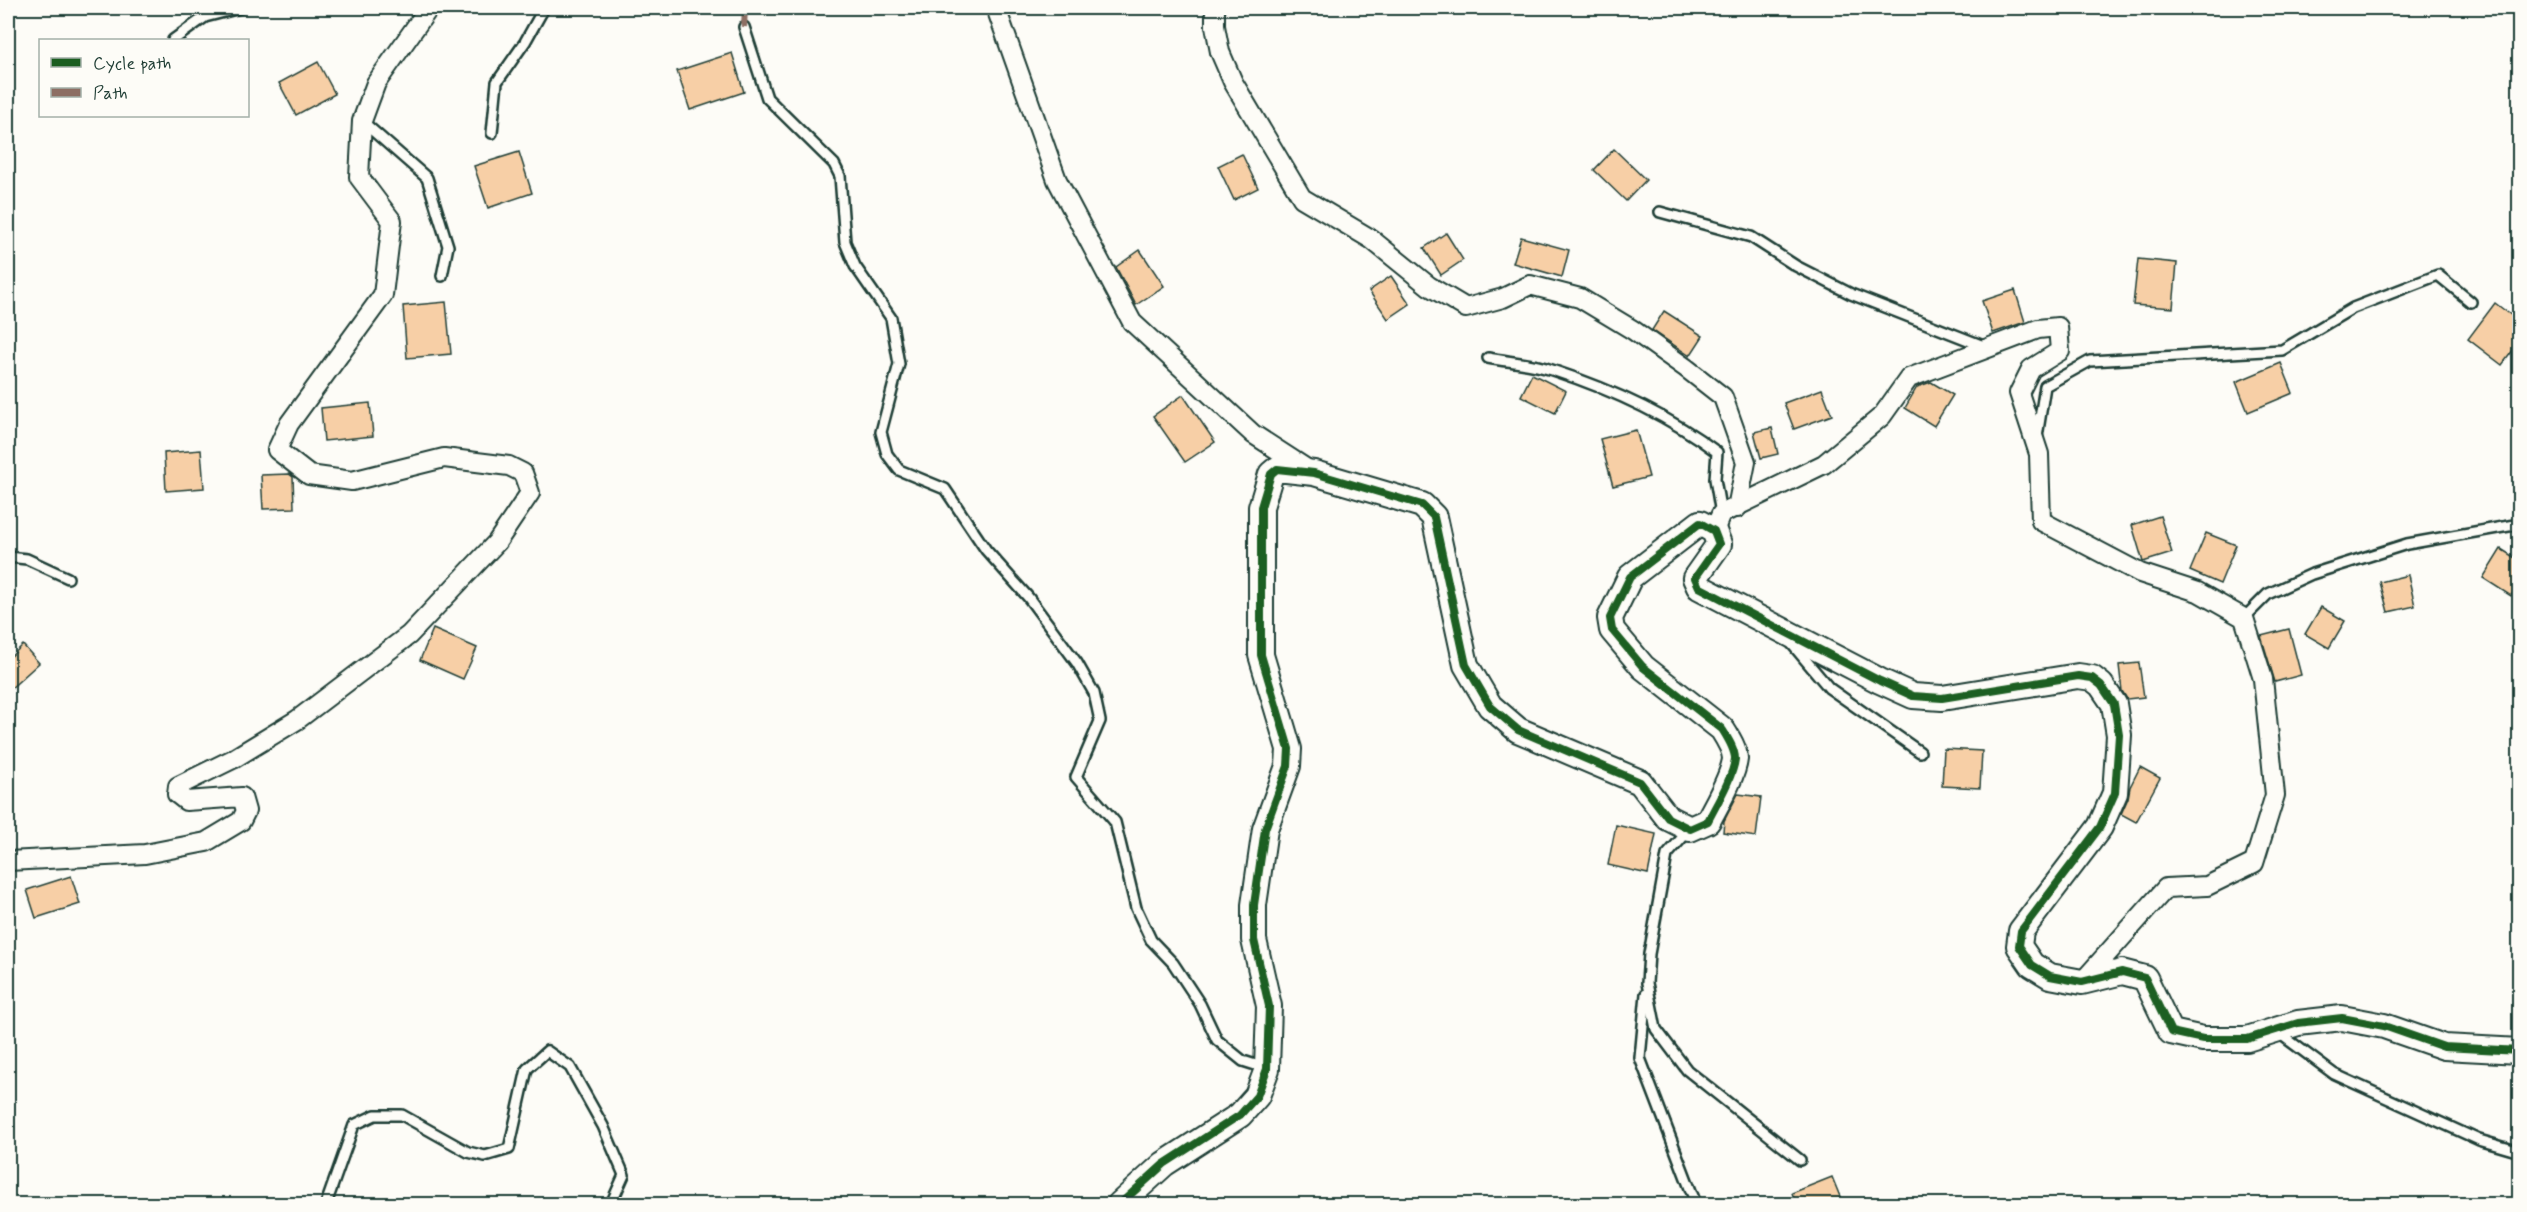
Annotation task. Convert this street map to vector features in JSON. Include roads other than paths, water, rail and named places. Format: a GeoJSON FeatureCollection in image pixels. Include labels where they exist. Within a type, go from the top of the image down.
{"type":"FeatureCollection","features":[{"type":"Feature","properties":{"kind":"street"},"geometry":{"type":"LineString","coordinates":[[8,861],[145,854],[206,842],[241,821],[246,811],[242,797],[186,801],[177,794],[178,786],[233,759],[297,720],[409,635],[497,542],[530,493],[523,473],[509,466],[444,458],[352,481],[309,475],[277,450],[289,424],[383,295],[392,220],[359,177],[362,121],[376,83],[429,8]]}},
{"type":"Feature","properties":{"kind":"street"},"geometry":{"type":"LineString","coordinates":[[996,8],[1057,180],[1132,322],[1253,434],[1314,474]]}},
{"type":"Feature","properties":{"kind":"street"},"geometry":{"type":"LineString","coordinates":[[1215,8],[1215,26],[1220,52],[1233,82],[1302,198],[1371,239],[1429,286],[1466,308],[1503,298],[1530,285],[1580,298],[1633,330],[1723,396],[1746,462],[1724,518],[1719,543],[1695,578],[1699,586],[1913,696],[1942,698],[2078,676],[2092,678],[2101,685],[2114,704],[2120,735],[2115,793],[2100,827],[2021,931],[2019,946],[2032,965],[2050,976],[2082,982],[2122,972],[2145,978],[2171,1032],[2203,1039],[2247,1039],[2298,1023],[2342,1018],[2384,1026],[2444,1047],[2520,1051]]}},
{"type":"Feature","properties":{"kind":"street"},"geometry":{"type":"LineString","coordinates":[[1120,1204],[1164,1164],[1240,1115],[1257,1096],[1267,1069],[1269,1006],[1254,940],[1254,905],[1265,829],[1288,766],[1289,749],[1261,655],[1261,507],[1272,474],[1277,469],[1314,474],[1422,505],[1434,517],[1466,665],[1490,706],[1518,730],[1640,782],[1668,818],[1690,829],[1708,821],[1727,782],[1735,758],[1729,739],[1722,729],[1643,667],[1612,630],[1610,618],[1630,577],[1700,523],[1724,518],[1824,464],[1882,416],[1909,378],[2038,329],[2058,327],[2060,351],[2031,369],[2019,393],[2037,441],[2041,521],[2140,573],[2198,592],[2244,618],[2263,679],[2275,795],[2254,863],[2207,886],[2166,888],[2082,982]]}},
{"type":"Feature","properties":{"kind":"lane"},"geometry":{"type":"LineString","coordinates":[[174,39],[205,17],[240,8]]}},
{"type":"Feature","properties":{"kind":"lane"},"geometry":{"type":"LineString","coordinates":[[492,133],[497,82],[525,42],[544,8]]}},
{"type":"Feature","properties":{"kind":"lane"},"geometry":{"type":"LineString","coordinates":[[744,27],[766,98],[834,164],[840,176],[845,242],[855,266],[891,318],[899,364],[881,432],[887,454],[899,470],[945,489],[986,550],[1029,597],[1077,663],[1094,693],[1100,721],[1076,777],[1115,822],[1136,908],[1151,940],[1173,963],[1200,1004],[1217,1040],[1243,1061],[1267,1069]]}},
{"type":"Feature","properties":{"kind":"lane"},"geometry":{"type":"LineString","coordinates":[[362,121],[427,178],[448,246],[442,276]]}},
{"type":"Feature","properties":{"kind":"lane"},"geometry":{"type":"LineString","coordinates":[[1660,212],[1751,237],[1796,266],[1851,294],[1988,348]]}},
{"type":"Feature","properties":{"kind":"lane"},"geometry":{"type":"LineString","coordinates":[[2037,441],[2045,386],[2090,362],[2282,350],[2353,308],[2438,275],[2471,302]]}},
{"type":"Feature","properties":{"kind":"lane"},"geometry":{"type":"LineString","coordinates":[[1488,358],[1550,369],[1652,410],[1691,433],[1717,452],[1715,479],[1724,518]]}},
{"type":"Feature","properties":{"kind":"lane"},"geometry":{"type":"LineString","coordinates":[[2244,618],[2268,594],[2312,574],[2407,544],[2520,524]]}},
{"type":"Feature","properties":{"kind":"lane"},"geometry":{"type":"LineString","coordinates":[[8,557],[27,559],[68,578]]}},
{"type":"Feature","properties":{"kind":"lane"},"geometry":{"type":"LineString","coordinates":[[1779,628],[1829,688],[1920,752]]}},
{"type":"Feature","properties":{"kind":"lane"},"geometry":{"type":"LineString","coordinates":[[1690,829],[1666,855],[1647,983],[1640,1058],[1696,1204]]}},
{"type":"Feature","properties":{"kind":"lane"},"geometry":{"type":"LineString","coordinates":[[1647,983],[1656,1029],[1687,1070],[1800,1160]]}},
{"type":"Feature","properties":{"kind":"lane"},"geometry":{"type":"LineString","coordinates":[[2274,1030],[2334,1074],[2479,1140],[2520,1152]]}},
{"type":"Feature","properties":{"kind":"lane"},"geometry":{"type":"LineString","coordinates":[[326,1204],[354,1125],[375,1114],[402,1115],[468,1152],[485,1156],[509,1149],[527,1068],[547,1051],[570,1066],[603,1125],[624,1175],[611,1204]]}}]}
